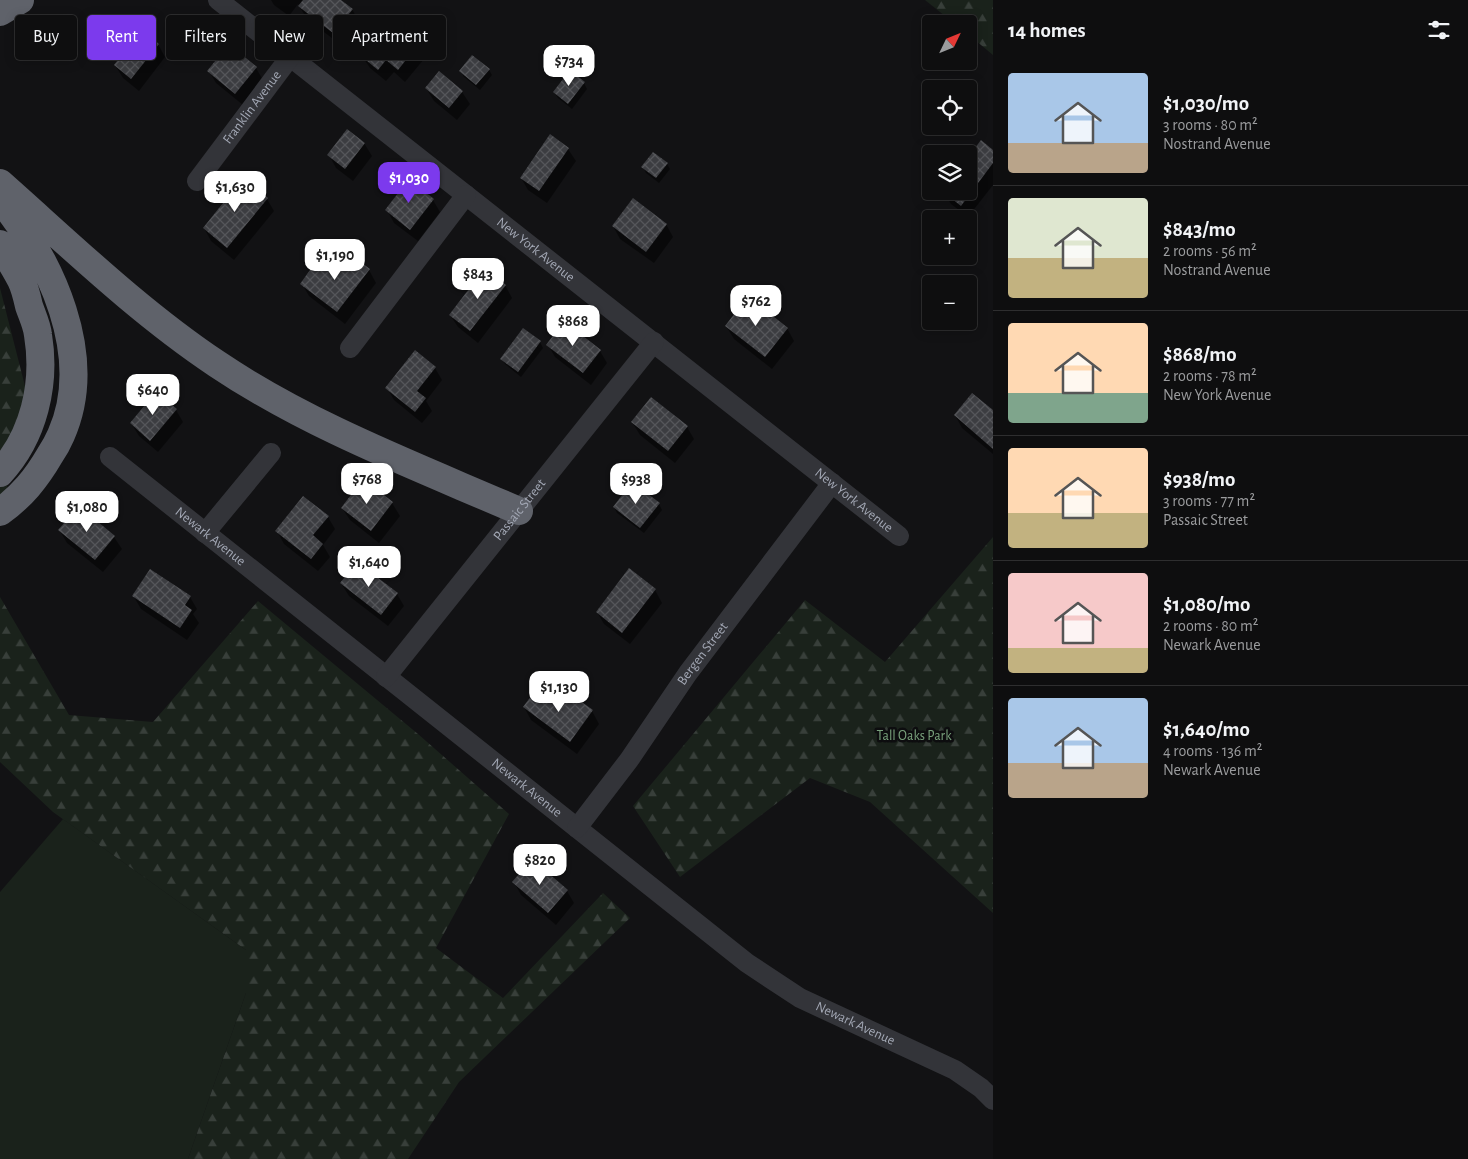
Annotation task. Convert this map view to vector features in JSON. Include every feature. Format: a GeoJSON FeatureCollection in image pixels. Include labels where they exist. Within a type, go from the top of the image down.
{"type":"FeatureCollection","features":[{"type":"Feature","properties":{"kind":"highway"},"geometry":{"type":"LineString","coordinates":[[0,12],[20,0]]}},
{"type":"Feature","properties":{"kind":"highway"},"geometry":{"type":"LineString","coordinates":[[0,183],[135,302],[175,335],[218,365],[316,421],[519,511]]}},
{"type":"Feature","properties":{"kind":"highway"},"geometry":{"type":"LineString","coordinates":[[0,199],[26,234],[40,257],[51,281],[68,328],[74,374],[72,396],[61,436],[30,486],[0,512]]}},
{"type":"Feature","properties":{"kind":"highway"},"geometry":{"type":"LineString","coordinates":[[0,244],[22,281],[38,333],[41,376],[37,400],[22,442],[10,462],[0,473]]}},
{"type":"Feature","properties":{"kind":"street","name":"New York Avenue"},"geometry":{"type":"LineString","coordinates":[[218,0],[255,29]]}},
{"type":"Feature","properties":{"kind":"street","name":"Franklin Avenue"},"geometry":{"type":"LineString","coordinates":[[197,181],[288,60]]}},
{"type":"Feature","properties":{"kind":"street","name":"New York Avenue"},"geometry":{"type":"LineString","coordinates":[[294,60],[899,536]]}},
{"type":"Feature","properties":{"kind":"street"},"geometry":{"type":"LineString","coordinates":[[350,348],[466,195]]}},
{"type":"Feature","properties":{"kind":"street","name":"Passaic Street"},"geometry":{"type":"LineString","coordinates":[[386,677],[654,342]]}},
{"type":"Feature","properties":{"kind":"street"},"geometry":{"type":"LineString","coordinates":[[205,533],[271,453]]}},
{"type":"Feature","properties":{"kind":"street","name":"Newark Avenue"},"geometry":{"type":"LineString","coordinates":[[110,457],[747,963],[800,998],[827,1012],[955,1070],[981,1088],[993,1100]]}},
{"type":"Feature","properties":{"kind":"street","name":"Bergen Street"},"geometry":{"type":"LineString","coordinates":[[577,828],[629,760],[688,673],[832,483]]}},
{"type":"Feature","properties":{"kind":"green space"},"geometry":{"type":"Polygon","coordinates":[[[925,0],[993,0],[993,55],[978,42],[978,15],[944,15],[925,0]]]}},
{"type":"Feature","properties":{"kind":"green space"},"geometry":{"type":"Polygon","coordinates":[[[0,288],[27,394],[0,520],[0,288]]]}},
{"type":"Feature","properties":{"kind":"green space","name":"Tall Oaks Park"},"geometry":{"type":"Polygon","coordinates":[[[993,537],[993,913],[870,802],[810,778],[680,877],[633,806],[805,600],[885,662],[993,537]]]}},
{"type":"Feature","properties":{"kind":"green space"},"geometry":{"type":"Polygon","coordinates":[[[0,597],[69,715],[153,722],[258,601],[418,734],[509,814],[436,948],[503,998],[603,893],[630,918],[459,1082],[408,1159],[188,1159],[246,993],[246,950],[53,812],[0,762],[0,597]]]}},
{"type":"Feature","properties":{"kind":"green space"},"geometry":{"type":"Polygon","coordinates":[[[63,819],[246,950],[246,993],[188,1159],[0,1159],[0,892],[63,819]]]}},
{"type":"Feature","properties":{"kind":"building"},"geometry":{"type":"Polygon","coordinates":[[[303,0],[341,0],[353,9],[348,15],[333,15],[333,33],[323,25],[323,15],[310,15],[298,6],[303,0]]]}},
{"type":"Feature","properties":{"kind":"building"},"geometry":{"type":"Polygon","coordinates":[[[472,55],[490,69],[476,85],[459,71],[472,55]]]}},
{"type":"Feature","properties":{"kind":"building"},"geometry":{"type":"Polygon","coordinates":[[[245,57],[257,67],[235,94],[207,71],[216,60],[245,60],[245,57]]]}},
{"type":"Feature","properties":{"kind":"building"},"geometry":{"type":"Polygon","coordinates":[[[118,60],[146,60],[131,79],[114,65],[118,60]]]}},
{"type":"Feature","properties":{"kind":"building"},"geometry":{"type":"Polygon","coordinates":[[[366,60],[386,60],[378,70],[366,60]]]}},
{"type":"Feature","properties":{"kind":"building"},"geometry":{"type":"Polygon","coordinates":[[[386,60],[406,60],[398,70],[386,60]]]}},
{"type":"Feature","properties":{"kind":"building"},"geometry":{"type":"Polygon","coordinates":[[[570,70],[585,82],[568,104],[553,92],[570,70]]]}},
{"type":"Feature","properties":{"kind":"building"},"geometry":{"type":"Polygon","coordinates":[[[439,71],[463,91],[449,108],[425,88],[439,71]]]}},
{"type":"Feature","properties":{"kind":"building"},"geometry":{"type":"Polygon","coordinates":[[[347,129],[365,143],[345,169],[327,155],[347,129]]]}},
{"type":"Feature","properties":{"kind":"building"},"geometry":{"type":"Polygon","coordinates":[[[550,134],[569,148],[539,191],[520,178],[550,134]]]}},
{"type":"Feature","properties":{"kind":"building"},"geometry":{"type":"Polygon","coordinates":[[[981,140],[993,150],[993,163],[977,184],[977,145],[981,140]]]}},
{"type":"Feature","properties":{"kind":"building"},"geometry":{"type":"Polygon","coordinates":[[[653,152],[668,163],[656,178],[641,167],[653,152]]]}},
{"type":"Feature","properties":{"kind":"building"},"geometry":{"type":"Polygon","coordinates":[[[243,178],[268,198],[227,248],[203,228],[243,178]]]}},
{"type":"Feature","properties":{"kind":"building"},"geometry":{"type":"Polygon","coordinates":[[[409,179],[434,199],[410,230],[385,210],[409,179]]]}},
{"type":"Feature","properties":{"kind":"building"},"geometry":{"type":"Polygon","coordinates":[[[633,198],[667,224],[646,252],[612,226],[633,198]]]}},
{"type":"Feature","properties":{"kind":"building"},"geometry":{"type":"Polygon","coordinates":[[[953,200],[965,200],[961,206],[953,200]]]}},
{"type":"Feature","properties":{"kind":"building"},"geometry":{"type":"Polygon","coordinates":[[[351,255],[370,269],[337,312],[300,284],[320,256],[339,270],[351,255]]]}},
{"type":"Feature","properties":{"kind":"building"},"geometry":{"type":"Polygon","coordinates":[[[485,268],[506,285],[470,331],[449,315],[485,268]]]}},
{"type":"Feature","properties":{"kind":"building"},"geometry":{"type":"Polygon","coordinates":[[[748,296],[788,328],[765,357],[725,326],[748,296]]]}},
{"type":"Feature","properties":{"kind":"building"},"geometry":{"type":"Polygon","coordinates":[[[564,321],[601,350],[583,373],[546,345],[564,321]]]}},
{"type":"Feature","properties":{"kind":"building"},"geometry":{"type":"Polygon","coordinates":[[[523,328],[541,341],[518,372],[500,359],[523,328]]]}},
{"type":"Feature","properties":{"kind":"building"},"geometry":{"type":"Polygon","coordinates":[[[415,350],[436,367],[417,391],[426,398],[415,412],[385,388],[415,350]]]}},
{"type":"Feature","properties":{"kind":"building"},"geometry":{"type":"Polygon","coordinates":[[[156,392],[177,409],[150,441],[130,423],[156,392]]]}},
{"type":"Feature","properties":{"kind":"building"},"geometry":{"type":"Polygon","coordinates":[[[972,393],[993,410],[993,449],[954,415],[972,393]]]}},
{"type":"Feature","properties":{"kind":"building"},"geometry":{"type":"Polygon","coordinates":[[[651,397],[688,426],[668,451],[631,422],[651,397]]]}},
{"type":"Feature","properties":{"kind":"building"},"geometry":{"type":"Polygon","coordinates":[[[363,479],[393,502],[371,531],[341,508],[363,479]]]}},
{"type":"Feature","properties":{"kind":"building"},"geometry":{"type":"Polygon","coordinates":[[[632,482],[660,503],[640,528],[613,507],[632,482]]]}},
{"type":"Feature","properties":{"kind":"building"},"geometry":{"type":"Polygon","coordinates":[[[303,496],[329,516],[313,535],[323,544],[311,559],[275,531],[303,496]]]}},
{"type":"Feature","properties":{"kind":"building"},"geometry":{"type":"Polygon","coordinates":[[[79,506],[115,536],[95,560],[58,530],[79,506]]]}},
{"type":"Feature","properties":{"kind":"building"},"geometry":{"type":"Polygon","coordinates":[[[357,562],[398,593],[381,615],[340,583],[357,562]]]}},
{"type":"Feature","properties":{"kind":"building"},"geometry":{"type":"Polygon","coordinates":[[[629,568],[656,589],[622,633],[596,612],[629,568]]]}},
{"type":"Feature","properties":{"kind":"building"},"geometry":{"type":"Polygon","coordinates":[[[150,569],[191,596],[185,605],[192,610],[180,628],[132,596],[150,569]]]}},
{"type":"Feature","properties":{"kind":"building"},"geometry":{"type":"Polygon","coordinates":[[[537,688],[561,705],[569,693],[593,710],[570,742],[523,707],[537,688]]]}},
{"type":"Feature","properties":{"kind":"building"},"geometry":{"type":"Polygon","coordinates":[[[532,859],[568,890],[548,913],[512,882],[532,859]]]}}]}
